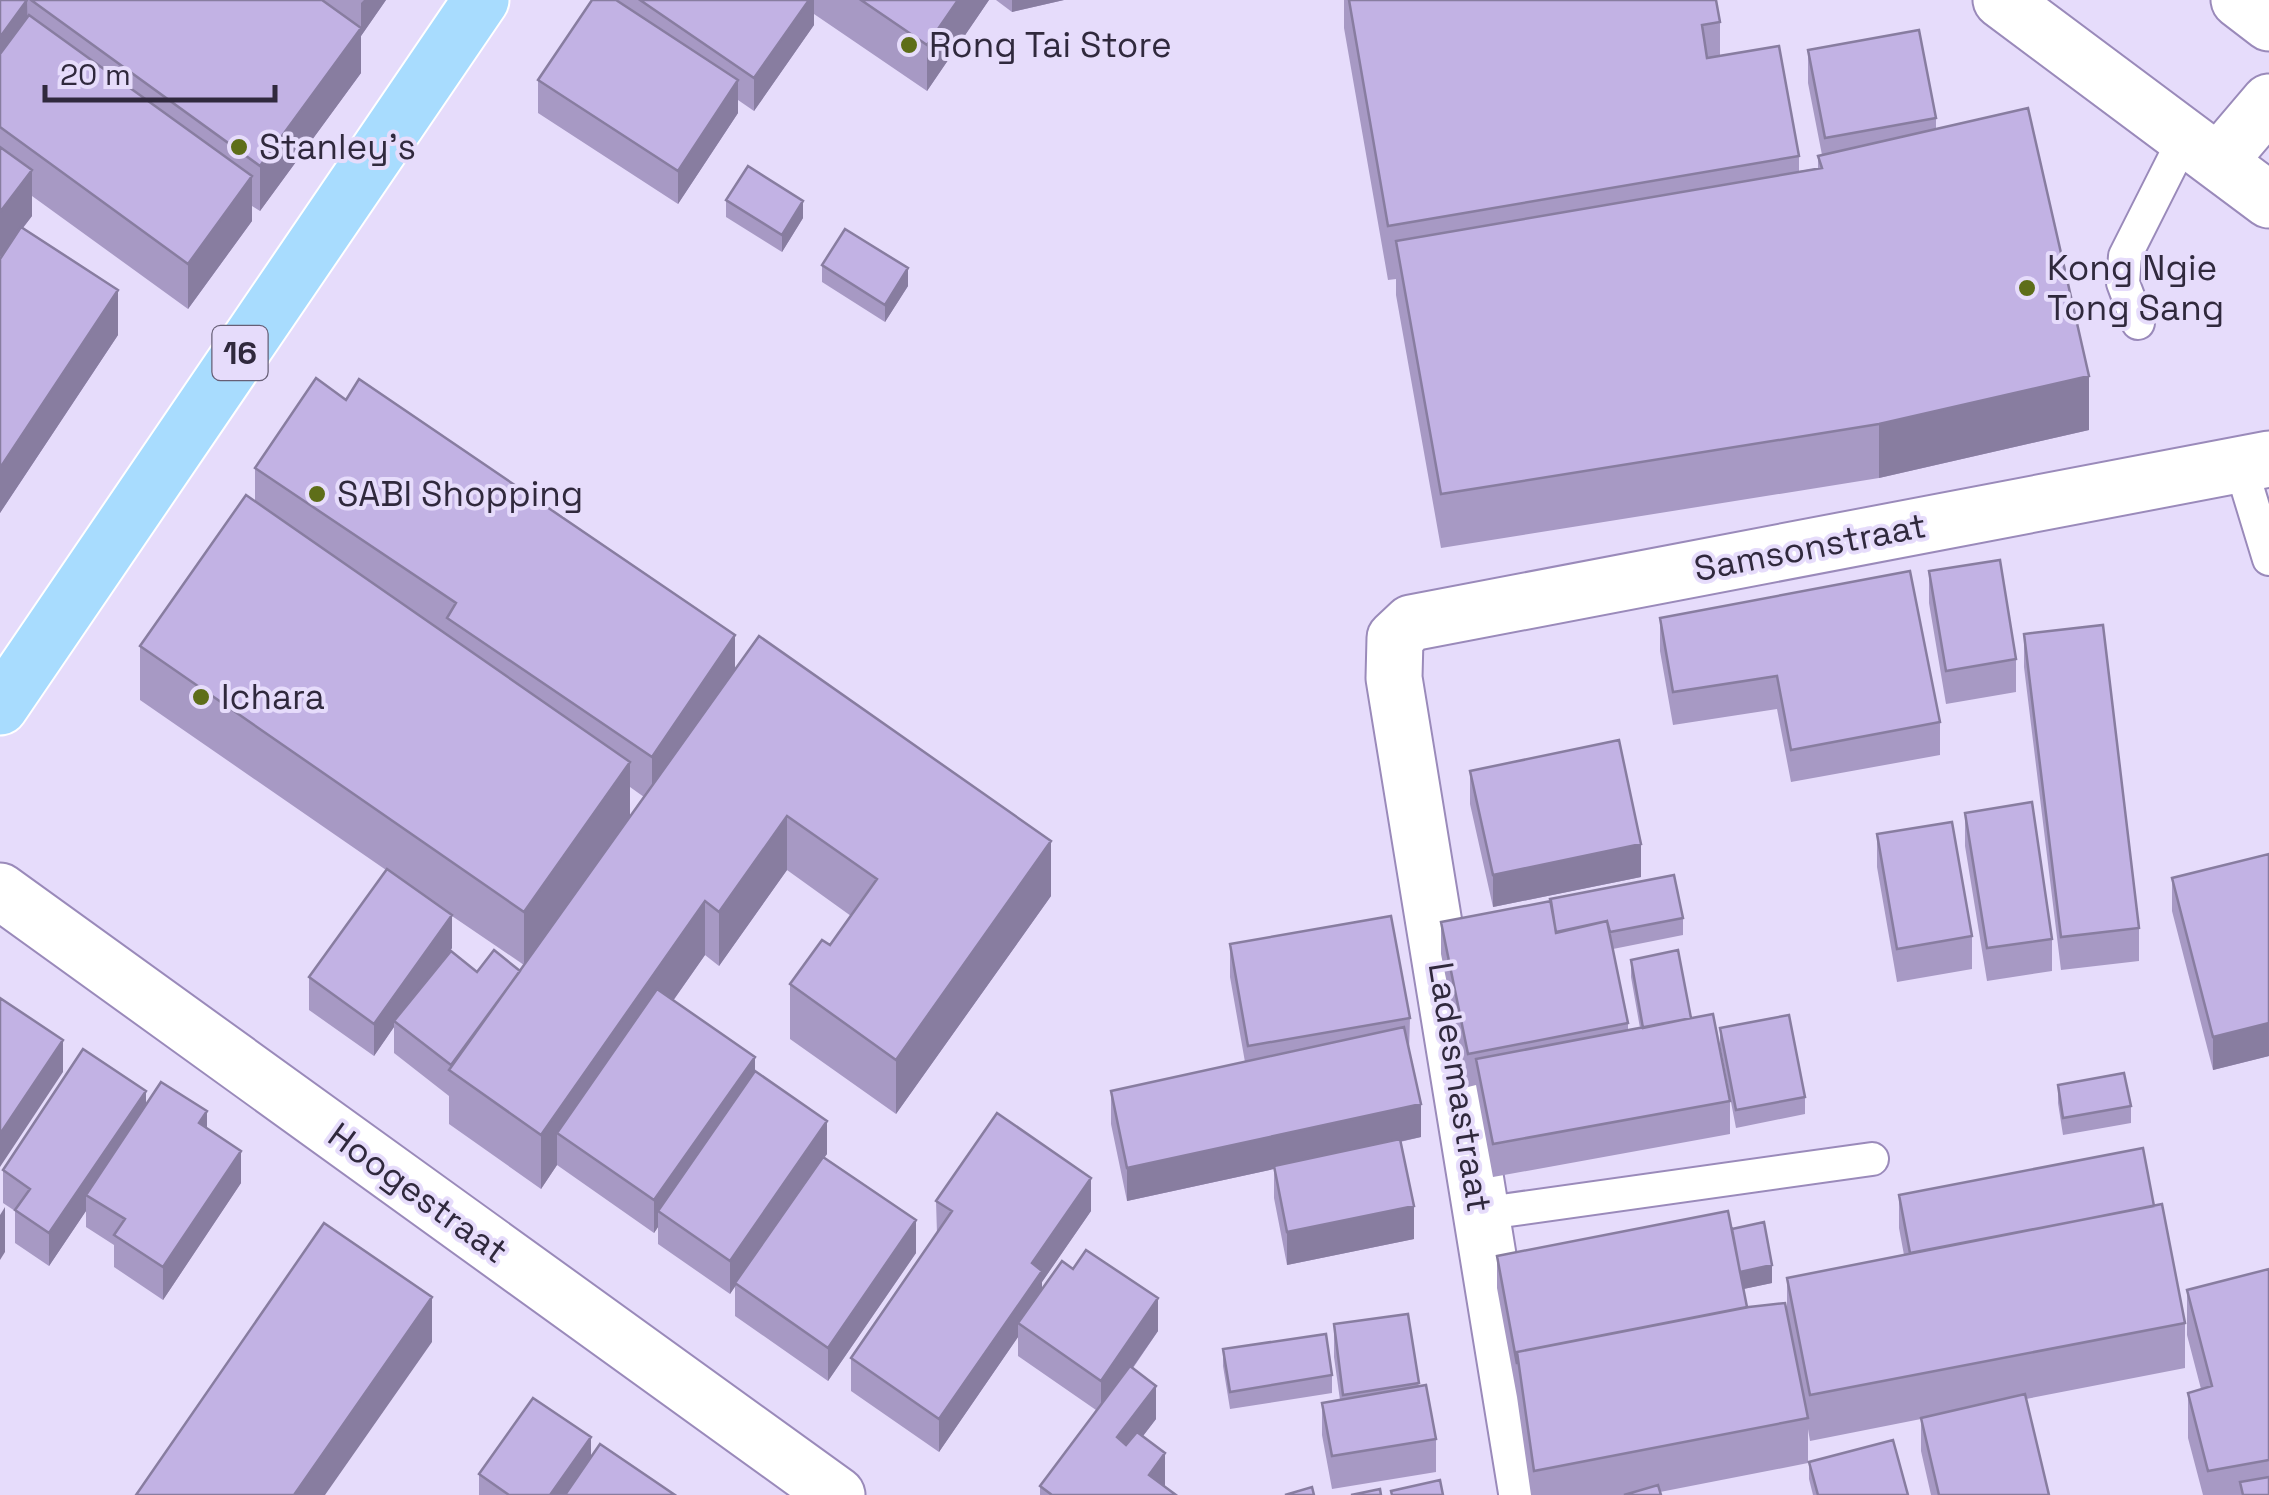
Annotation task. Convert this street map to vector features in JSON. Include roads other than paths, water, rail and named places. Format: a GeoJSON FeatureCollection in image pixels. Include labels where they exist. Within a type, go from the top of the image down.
{"type":"FeatureCollection","features":[{"type":"Feature","properties":{"kind":"main road","name":"16"},"geometry":{"type":"LineString","coordinates":[[0,707],[481,0]]}},
{"type":"Feature","properties":{"kind":"street"},"geometry":{"type":"LineString","coordinates":[[2001,0],[2269,200]]}},
{"type":"Feature","properties":{"kind":"street"},"geometry":{"type":"LineString","coordinates":[[2238,0],[2269,23]]}},
{"type":"Feature","properties":{"kind":"street"},"geometry":{"type":"LineString","coordinates":[[2202,150],[2269,102]]}},
{"type":"Feature","properties":{"kind":"street","name":"Samsonstraat"},"geometry":{"type":"LineString","coordinates":[[1394,678],[1396,638],[1411,623],[2255,462]]}},
{"type":"Feature","properties":{"kind":"street","name":"Ladesmastraat"},"geometry":{"type":"LineString","coordinates":[[1394,678],[1527,1495]]}},
{"type":"Feature","properties":{"kind":"street","name":"Hoogestraat"},"geometry":{"type":"LineString","coordinates":[[0,891],[837,1495]]}},
{"type":"Feature","properties":{"kind":"lane"},"geometry":{"type":"LineString","coordinates":[[2138,323],[2123,283],[2125,256],[2202,150]]}},
{"type":"Feature","properties":{"kind":"lane"},"geometry":{"type":"LineString","coordinates":[[2255,462],[2269,559]]}},
{"type":"Feature","properties":{"kind":"lane"},"geometry":{"type":"LineString","coordinates":[[1480,1214],[1872,1159]]}},
{"type":"Feature","properties":{"kind":"place","name":"Rong Tai Store"},"geometry":{"type":"Point","coordinates":[909,45]}},
{"type":"Feature","properties":{"kind":"place","name":"Stanley's"},"geometry":{"type":"Point","coordinates":[239,147]}},
{"type":"Feature","properties":{"kind":"place","name":"Kong Ngie Tong Sang"},"geometry":{"type":"Point","coordinates":[2027,288]}},
{"type":"Feature","properties":{"kind":"place","name":"SABI Shopping"},"geometry":{"type":"Point","coordinates":[317,494]}},
{"type":"Feature","properties":{"kind":"place","name":"Ichara"},"geometry":{"type":"Point","coordinates":[201,697]}}]}
